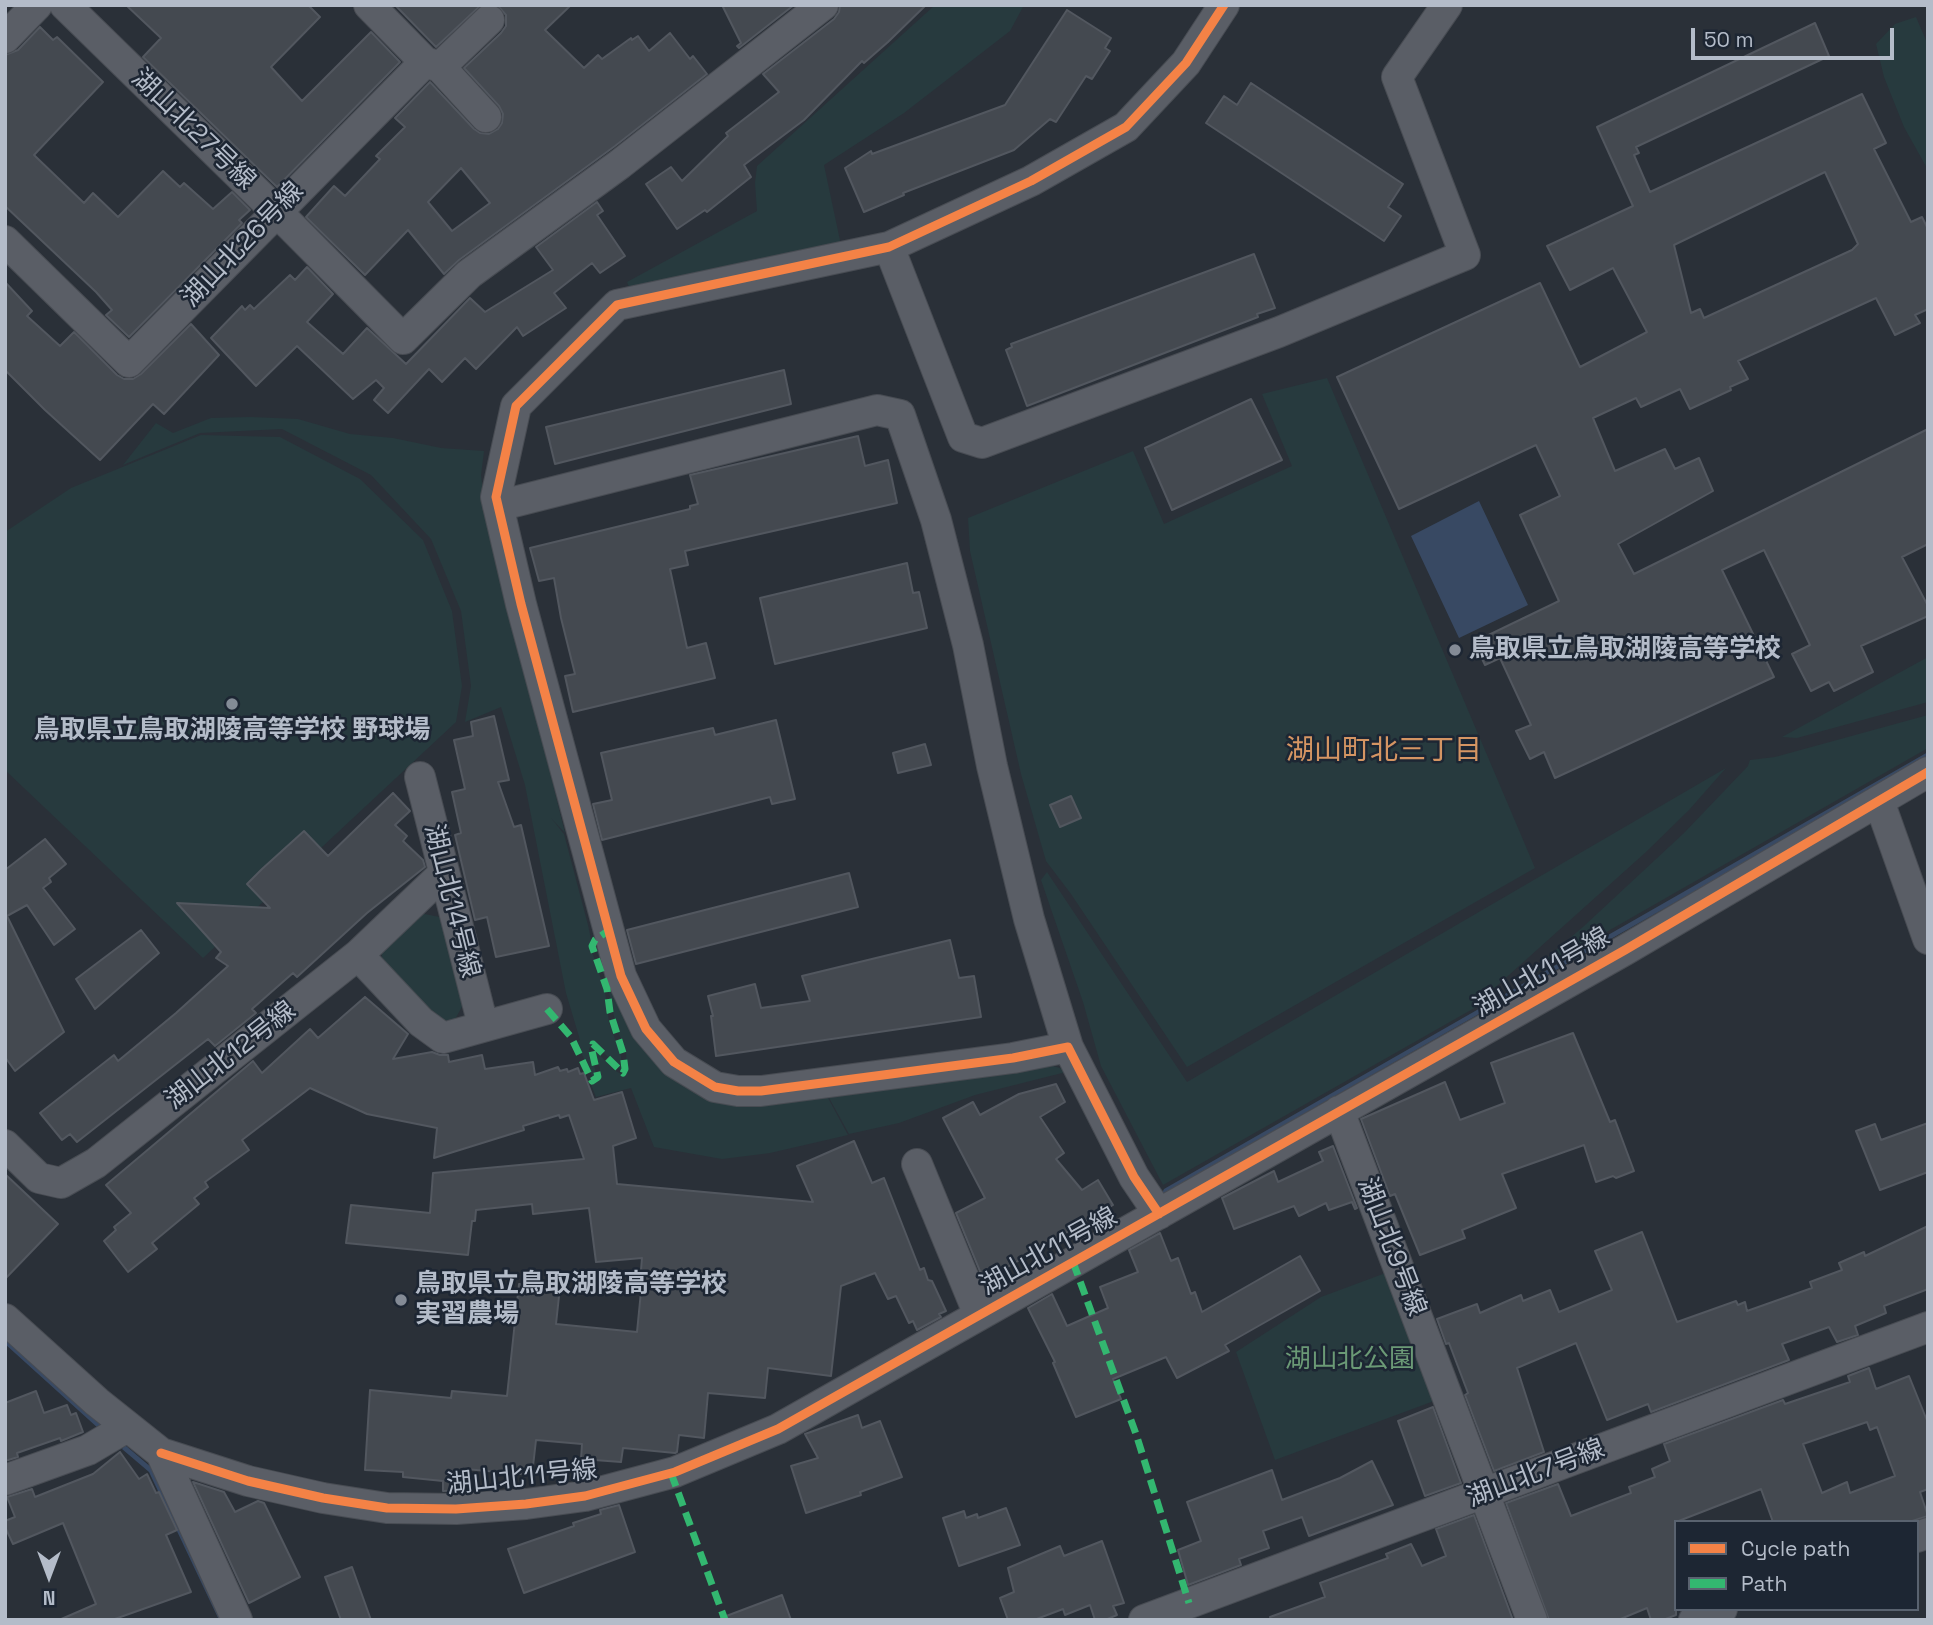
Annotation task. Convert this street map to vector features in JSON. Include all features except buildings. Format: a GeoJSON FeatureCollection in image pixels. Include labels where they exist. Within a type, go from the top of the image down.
{"type":"FeatureCollection","features":[{"type":"Feature","properties":{"kind":"street"},"geometry":{"type":"LineString","coordinates":[[5,38],[37,5]]}},
{"type":"Feature","properties":{"kind":"street","name":"湖山北27号線"},"geometry":{"type":"LineString","coordinates":[[65,5],[403,339],[470,274],[620,164],[823,5]]}},
{"type":"Feature","properties":{"kind":"street"},"geometry":{"type":"LineString","coordinates":[[369,5],[486,117]]}},
{"type":"Feature","properties":{"kind":"street"},"geometry":{"type":"LineString","coordinates":[[1068,1047],[1013,1058],[761,1091],[715,1087],[674,1062],[646,1029],[621,976],[521,604],[496,497],[516,406],[617,305],[889,247],[1031,181],[1126,127],[1186,63],[1224,5]]}},
{"type":"Feature","properties":{"kind":"street"},"geometry":{"type":"LineString","coordinates":[[889,247],[963,437],[982,443],[1279,332],[1465,255],[1396,77],[1447,5]]}},
{"type":"Feature","properties":{"kind":"street","name":"湖山北26号線"},"geometry":{"type":"LineString","coordinates":[[5,241],[128,362],[276,211],[432,64],[489,20]]}},
{"type":"Feature","properties":{"kind":"street"},"geometry":{"type":"LineString","coordinates":[[498,506],[877,410],[900,415],[936,520],[968,645],[992,766],[1029,919],[1068,1047],[1134,1177],[1159,1214]]}},
{"type":"Feature","properties":{"kind":"street","name":"湖山北11号線"},"geometry":{"type":"LineString","coordinates":[[161,1453],[248,1481],[323,1498],[387,1508],[526,1504],[585,1496],[675,1472],[778,1429],[1625,950],[1928,772]]}},
{"type":"Feature","properties":{"kind":"street","name":"湖山北14号線"},"geometry":{"type":"LineString","coordinates":[[420,777],[483,1025]]}},
{"type":"Feature","properties":{"kind":"street"},"geometry":{"type":"LineString","coordinates":[[1879,801],[1928,939]]}},
{"type":"Feature","properties":{"kind":"street","name":"湖山北12号線"},"geometry":{"type":"LineString","coordinates":[[5,1145],[39,1178],[61,1183],[96,1163],[358,955],[444,873]]}},
{"type":"Feature","properties":{"kind":"street"},"geometry":{"type":"LineString","coordinates":[[358,955],[421,1022],[443,1038],[547,1009]]}},
{"type":"Feature","properties":{"kind":"street","name":"湖山北9号線"},"geometry":{"type":"LineString","coordinates":[[1339,1111],[1532,1620]]}},
{"type":"Feature","properties":{"kind":"street"},"geometry":{"type":"LineString","coordinates":[[917,1164],[979,1315]]}},
{"type":"Feature","properties":{"kind":"street"},"geometry":{"type":"LineString","coordinates":[[5,1319],[127,1427],[161,1453],[237,1620]]}},
{"type":"Feature","properties":{"kind":"street","name":"湖山北7号線"},"geometry":{"type":"LineString","coordinates":[[1144,1620],[1928,1327]]}},
{"type":"Feature","properties":{"kind":"street"},"geometry":{"type":"LineString","coordinates":[[5,1480],[88,1450],[127,1427]]}},
{"type":"Feature","properties":{"kind":"street"},"geometry":{"type":"LineString","coordinates":[[1694,1620],[1717,1611]]}},
{"type":"Feature","properties":{"kind":"green space"},"geometry":{"type":"Polygon","coordinates":[[[935,5],[1024,5],[1010,31],[904,113],[824,165],[841,245],[631,292],[627,282],[757,211],[757,166],[935,5]]]}},
{"type":"Feature","properties":{"kind":"green space"},"geometry":{"type":"Polygon","coordinates":[[[1916,17],[1928,45],[1928,170],[1904,127],[1884,77],[1876,44],[1895,24],[1916,17]]]}},
{"type":"Feature","properties":{"kind":"green space"},"geometry":{"type":"Polygon","coordinates":[[[1327,378],[1535,868],[1187,1067],[1046,861],[1021,774],[970,551],[968,518],[1133,451],[1164,524],[1292,466],[1262,394],[1327,378]]]}},
{"type":"Feature","properties":{"kind":"green space"},"geometry":{"type":"Polygon","coordinates":[[[211,418],[298,419],[350,434],[393,438],[441,448],[484,451],[481,475],[485,509],[565,833],[551,818],[564,834],[588,925],[590,946],[605,991],[609,1022],[621,1056],[622,1071],[593,1042],[589,1049],[595,1069],[593,1078],[576,1042],[580,1040],[566,993],[525,785],[501,707],[465,722],[471,686],[461,611],[431,539],[371,475],[282,429],[200,433],[123,465],[156,423],[173,433],[211,418]]]}},
{"type":"Feature","properties":{"kind":"green space","name":"鳥取県立鳥取湖陵高等学校 野球場"},"geometry":{"type":"Polygon","coordinates":[[[201,435],[280,437],[360,479],[423,540],[452,611],[462,686],[456,722],[203,958],[5,770],[5,532],[71,488],[201,435]]]}},
{"type":"Feature","properties":{"kind":"green space"},"geometry":{"type":"Polygon","coordinates":[[[1928,657],[1928,702],[1797,738],[1782,737],[1928,657]]]}},
{"type":"Feature","properties":{"kind":"green space"},"geometry":{"type":"Polygon","coordinates":[[[1928,715],[1928,748],[1519,982],[1684,833],[1748,766],[1750,760],[1775,757],[1928,715]]]}},
{"type":"Feature","properties":{"kind":"green space"},"geometry":{"type":"Polygon","coordinates":[[[1726,768],[1689,810],[1646,852],[1490,992],[1492,998],[1163,1185],[1101,1066],[1083,1002],[1041,880],[1047,872],[1187,1082],[1726,768]]]}},
{"type":"Feature","properties":{"kind":"green space"},"geometry":{"type":"Polygon","coordinates":[[[419,913],[440,917],[463,1005],[454,1021],[448,1022],[431,1016],[383,964],[381,948],[419,913]]]}},
{"type":"Feature","properties":{"kind":"green space"},"geometry":{"type":"Polygon","coordinates":[[[594,945],[650,1056],[665,1074],[686,1088],[714,1101],[827,1096],[848,1135],[770,1153],[722,1159],[654,1147],[631,1088],[596,1097],[590,1082],[599,1077],[600,1068],[594,1049],[614,1070],[625,1076],[627,1072],[626,1053],[616,1026],[605,973],[594,945]]]}},
{"type":"Feature","properties":{"kind":"green space"},"geometry":{"type":"Polygon","coordinates":[[[1053,1066],[1070,1071],[975,1095],[899,1123],[849,1134],[828,1096],[1053,1066]]]}},
{"type":"Feature","properties":{"kind":"green space","name":"湖山北公園"},"geometry":{"type":"Polygon","coordinates":[[[1391,1271],[1442,1398],[1275,1460],[1236,1352],[1321,1297],[1391,1271]]]}},
{"type":"Feature","properties":{"kind":"water"},"geometry":{"type":"Polygon","coordinates":[[[1479,501],[1528,605],[1459,638],[1411,536],[1479,501]]]}},
{"type":"Feature","properties":{"kind":"water"},"geometry":{"type":"Polygon","coordinates":[[[1928,752],[1928,756],[1811,825],[1161,1195],[1164,1189],[1928,752]]]}},
{"type":"Feature","properties":{"kind":"water"},"geometry":{"type":"Polygon","coordinates":[[[5,1336],[103,1425],[99,1429],[5,1344],[5,1336]]]}},
{"type":"Feature","properties":{"kind":"water"},"geometry":{"type":"Polygon","coordinates":[[[125,1445],[152,1468],[225,1620],[219,1620],[149,1472],[122,1449],[125,1445]]]}},
{"type":"Feature","properties":{"kind":"marked path"},"geometry":{"type":"LineString","coordinates":[[547,1009],[571,1037],[592,1081],[598,1077],[593,1044],[623,1073],[623,1053],[610,1012],[607,989],[592,946],[595,940],[608,931]]}},
{"type":"Feature","properties":{"kind":"marked path"},"geometry":{"type":"LineString","coordinates":[[1073,1262],[1136,1434],[1189,1603]]}},
{"type":"Feature","properties":{"kind":"marked path"},"geometry":{"type":"LineString","coordinates":[[671,1473],[725,1620]]}},
{"type":"Feature","properties":{"kind":"cycle path"},"geometry":{"type":"LineString","coordinates":[[1159,1214],[1134,1177],[1068,1047],[1013,1058],[761,1091],[715,1087],[674,1062],[646,1029],[621,976],[521,604],[496,497],[516,406],[617,305],[889,247],[1031,181],[1126,127],[1186,63],[1224,5]]}},
{"type":"Feature","properties":{"kind":"cycle path"},"geometry":{"type":"LineString","coordinates":[[161,1453],[248,1481],[323,1498],[387,1508],[456,1509],[526,1504],[585,1496],[675,1472],[778,1429],[1625,950],[1928,772]]}},
{"type":"Feature","properties":{"kind":"place","name":"鳥取県立鳥取湖陵高等学校"},"geometry":{"type":"Point","coordinates":[1455,650]}},
{"type":"Feature","properties":{"kind":"place","name":"鳥取県立鳥取湖陵高等学校 野球場"},"geometry":{"type":"Point","coordinates":[232,704]}},
{"type":"Feature","properties":{"kind":"place","name":"鳥取県立鳥取湖陵高等学校 実習農場"},"geometry":{"type":"Point","coordinates":[401,1300]}},
{"type":"Feature","properties":{"kind":"district","name":"湖山町北三丁目"},"geometry":{"type":"Point","coordinates":[1384,751]}}]}
